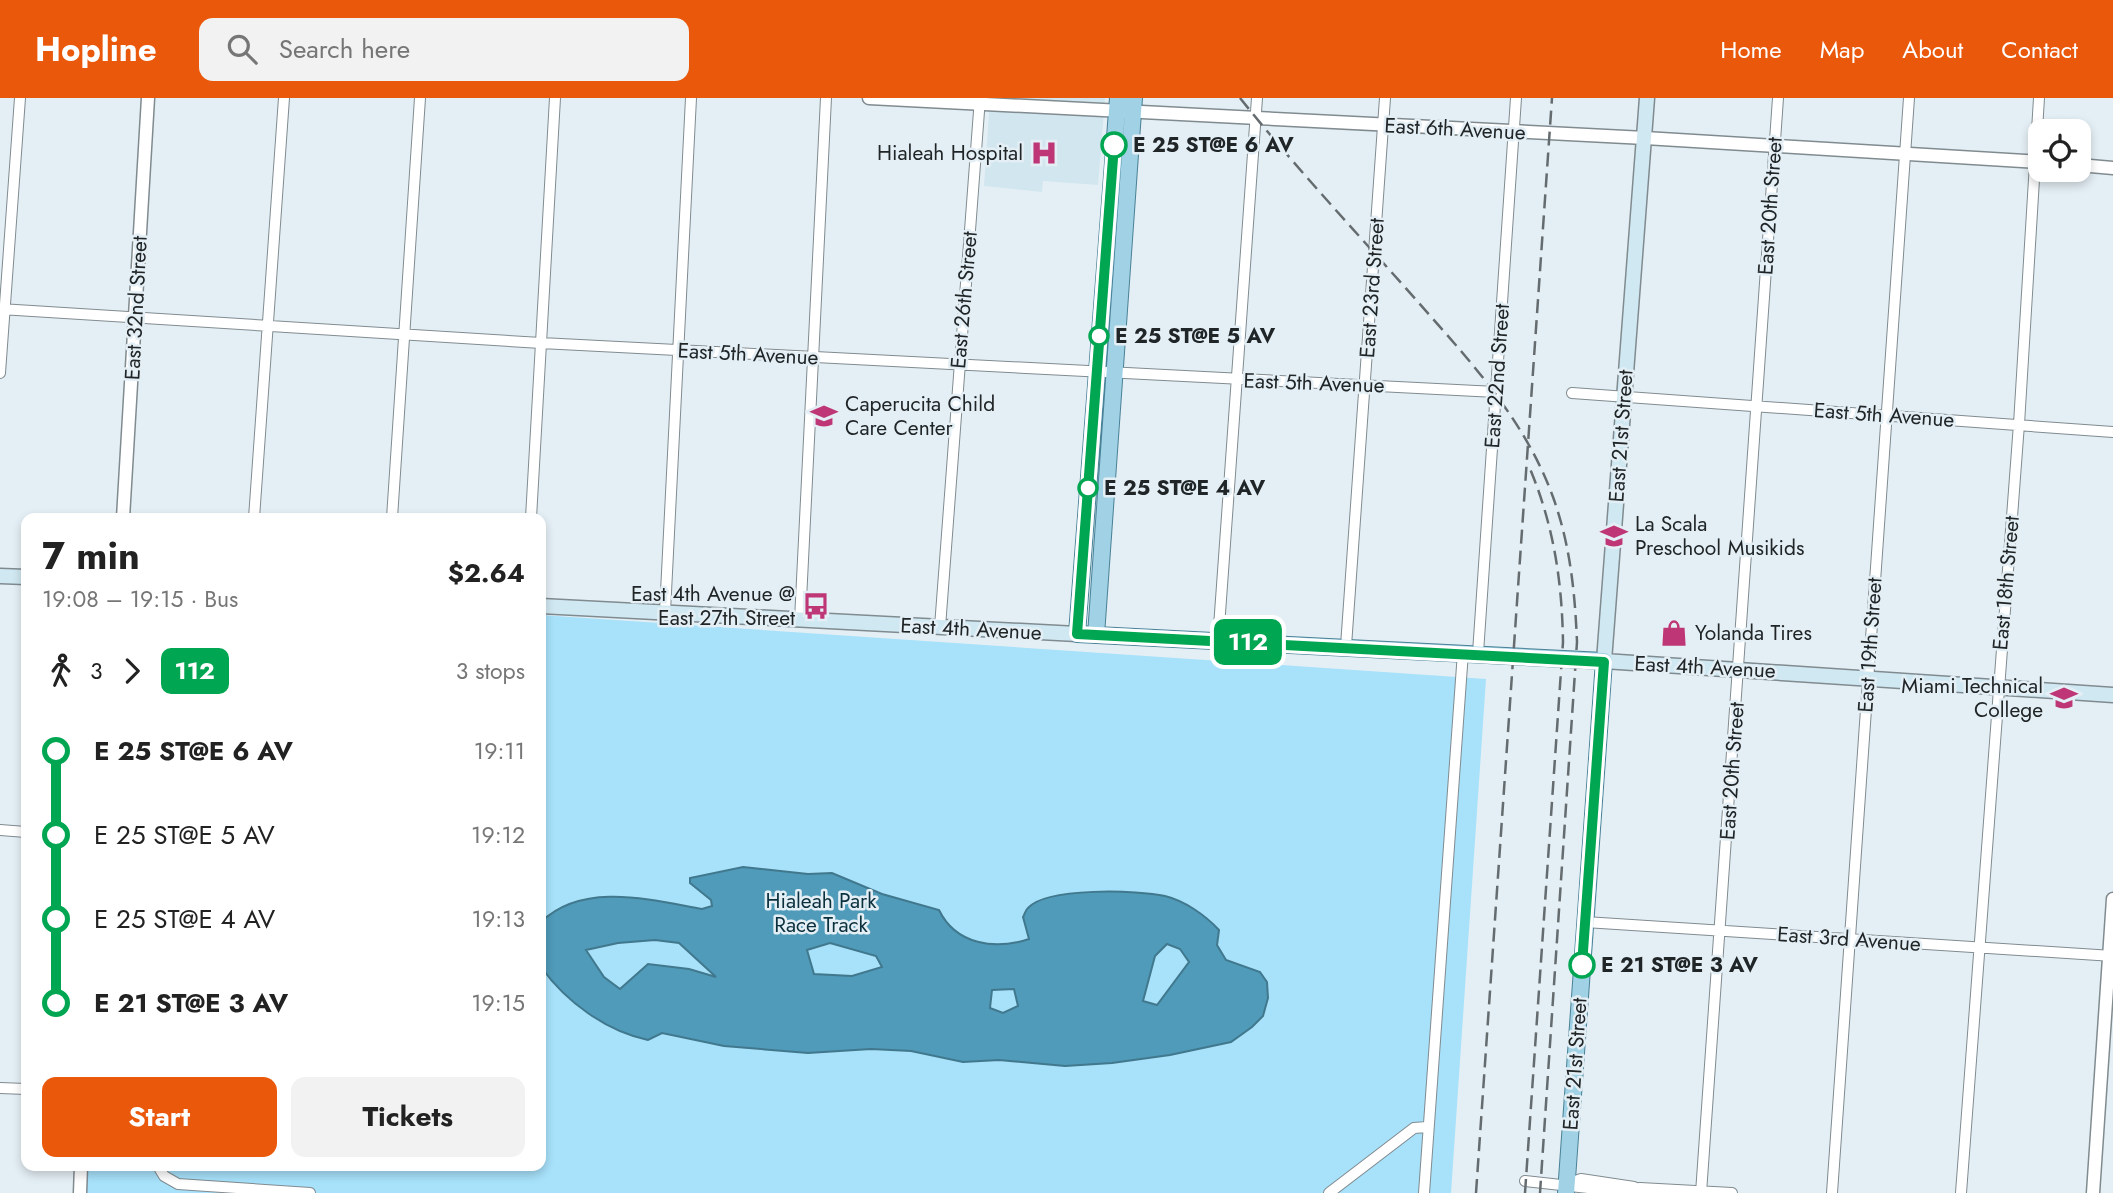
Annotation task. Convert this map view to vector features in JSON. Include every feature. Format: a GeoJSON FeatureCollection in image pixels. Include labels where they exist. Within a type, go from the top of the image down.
{"type":"FeatureCollection","features":[{"type":"Feature","properties":{"kind":"main road","name":"East 21st Street"},"geometry":{"type":"LineString","coordinates":[[1566,1189],[1647,98]]}},
{"type":"Feature","properties":{"kind":"main road"},"geometry":{"type":"LineString","coordinates":[[1077,634],[1096,373],[1125,106]]}},
{"type":"Feature","properties":{"kind":"main road"},"geometry":{"type":"LineString","coordinates":[[1096,635],[1114,374],[1125,106]]}},
{"type":"Feature","properties":{"kind":"main road"},"geometry":{"type":"LineString","coordinates":[[0,576],[21,577]]}},
{"type":"Feature","properties":{"kind":"main road","name":"East 4th Avenue"},"geometry":{"type":"LineString","coordinates":[[546,606],[1470,653],[2113,695]]}},
{"type":"Feature","properties":{"kind":"street"},"geometry":{"type":"LineString","coordinates":[[0,373],[2,310],[20,98]]}},
{"type":"Feature","properties":{"kind":"street","name":"East 32nd Street"},"geometry":{"type":"LineString","coordinates":[[123,513],[148,98]]}},
{"type":"Feature","properties":{"kind":"street"},"geometry":{"type":"LineString","coordinates":[[254,513],[284,98]]}},
{"type":"Feature","properties":{"kind":"street"},"geometry":{"type":"LineString","coordinates":[[392,513],[420,98]]}},
{"type":"Feature","properties":{"kind":"street"},"geometry":{"type":"LineString","coordinates":[[531,513],[555,98]]}},
{"type":"Feature","properties":{"kind":"street"},"geometry":{"type":"LineString","coordinates":[[665,612],[691,98]]}},
{"type":"Feature","properties":{"kind":"street"},"geometry":{"type":"LineString","coordinates":[[800,620],[826,98]]}},
{"type":"Feature","properties":{"kind":"street","name":"East 6th Avenue"},"geometry":{"type":"LineString","coordinates":[[869,98],[1125,106],[1383,126],[1775,145],[2028,161]]}},
{"type":"Feature","properties":{"kind":"street"},"geometry":{"type":"LineString","coordinates":[[1218,641],[1257,98]]}},
{"type":"Feature","properties":{"kind":"street","name":"East 23rd Street"},"geometry":{"type":"LineString","coordinates":[[1346,646],[1385,98]]}},
{"type":"Feature","properties":{"kind":"street","name":"East 22nd Street"},"geometry":{"type":"LineString","coordinates":[[1424,1193],[1428,1171],[1427,1127],[1496,392],[1516,98]]}},
{"type":"Feature","properties":{"kind":"street","name":"East 20th Street"},"geometry":{"type":"LineString","coordinates":[[1701,1192],[1779,98]]}},
{"type":"Feature","properties":{"kind":"street","name":"East 19th Street"},"geometry":{"type":"LineString","coordinates":[[1832,1193],[1909,98]]}},
{"type":"Feature","properties":{"kind":"street","name":"East 18th Street"},"geometry":{"type":"LineString","coordinates":[[2039,98],[2039,119]]}},
{"type":"Feature","properties":{"kind":"street","name":"East 26th Street"},"geometry":{"type":"LineString","coordinates":[[940,627],[980,101]]}},
{"type":"Feature","properties":{"kind":"street"},"geometry":{"type":"LineString","coordinates":[[2091,166],[2113,167]]}},
{"type":"Feature","properties":{"kind":"street","name":"East 18th Street"},"geometry":{"type":"LineString","coordinates":[[1961,1193],[2037,182]]}},
{"type":"Feature","properties":{"kind":"street","name":"East 5th Avenue"},"geometry":{"type":"LineString","coordinates":[[2,310],[541,343],[1496,392]]}},
{"type":"Feature","properties":{"kind":"street","name":"East 5th Avenue"},"geometry":{"type":"LineString","coordinates":[[1572,393],[2113,432]]}},
{"type":"Feature","properties":{"kind":"street"},"geometry":{"type":"LineString","coordinates":[[0,830],[21,832]]}},
{"type":"Feature","properties":{"kind":"street"},"geometry":{"type":"LineString","coordinates":[[2093,1193],[2113,899]]}},
{"type":"Feature","properties":{"kind":"street","name":"East 3rd Avenue"},"geometry":{"type":"LineString","coordinates":[[1585,922],[2111,956]]}},
{"type":"Feature","properties":{"kind":"street"},"geometry":{"type":"LineString","coordinates":[[0,1088],[21,1089]]}},
{"type":"Feature","properties":{"kind":"street"},"geometry":{"type":"LineString","coordinates":[[1329,1193],[1414,1128],[1427,1127]]}},
{"type":"Feature","properties":{"kind":"street"},"geometry":{"type":"LineString","coordinates":[[80,1193],[81,1171]]}},
{"type":"Feature","properties":{"kind":"street"},"geometry":{"type":"LineString","coordinates":[[161,1171],[164,1176],[178,1184],[310,1193]]}},
{"type":"Feature","properties":{"kind":"street"},"geometry":{"type":"LineString","coordinates":[[1566,1189],[1581,1179],[1615,1182],[1640,1188]]}},
{"type":"Feature","properties":{"kind":"street"},"geometry":{"type":"LineString","coordinates":[[1525,1181],[1592,1191],[1640,1188],[1732,1193]]}},
{"type":"Feature","properties":{"kind":"shaded area","name":"Hialeah Hospital"},"geometry":{"type":"Polygon","coordinates":[[[990,98],[1105,98],[1098,185],[1043,181],[1042,192],[984,186],[990,98]]]}},
{"type":"Feature","properties":{"kind":"shaded area"},"geometry":{"type":"Polygon","coordinates":[[[743,867],[808,874],[832,873],[882,894],[939,910],[955,931],[978,942],[990,944],[1029,939],[1023,917],[1026,910],[1038,901],[1053,896],[1135,892],[1165,896],[1187,905],[1213,924],[1219,930],[1217,945],[1226,960],[1260,972],[1267,982],[1268,998],[1263,1016],[1231,1042],[1170,1055],[1065,1066],[999,1060],[963,1062],[911,1051],[871,1049],[808,1053],[724,1046],[662,1033],[648,1040],[617,1030],[588,1013],[562,992],[546,974],[546,918],[558,909],[597,897],[640,898],[702,909],[712,906],[711,900],[690,883],[690,878],[743,867]],[[655,940],[618,943],[586,950],[604,977],[620,989],[648,964],[689,969],[716,977],[679,943],[655,940]],[[830,943],[807,950],[814,974],[852,976],[882,967],[876,956],[830,943]],[[1167,944],[1155,956],[1143,1001],[1157,1005],[1189,962],[1180,949],[1167,944]],[[1014,989],[992,990],[990,1008],[1003,1013],[1018,1006],[1014,989]]]}},
{"type":"Feature","properties":{"kind":"green space","name":"Hialeah Park Race Track"},"geometry":{"type":"Polygon","coordinates":[[[546,615],[1486,679],[1451,1193],[86,1193],[88,1171],[546,1171],[546,615]]]}},
{"type":"Feature","properties":{"kind":"railway"},"geometry":{"type":"LineString","coordinates":[[1240,98],[1457,347],[1512,417],[1541,469],[1564,532],[1571,568],[1577,642],[1540,1193]]}},
{"type":"Feature","properties":{"kind":"railway"},"geometry":{"type":"LineString","coordinates":[[1476,1193],[1552,98]]}},
{"type":"Feature","properties":{"kind":"railway"},"geometry":{"type":"LineString","coordinates":[[1525,1193],[1563,642],[1561,596],[1550,529],[1528,464]]}},
{"type":"Feature","properties":{"kind":"bus line","name":"112"},"geometry":{"type":"LineString","coordinates":[[1114,145],[1077,634],[1463,652],[1604,662],[1582,965]]}},
{"type":"Feature","properties":{"kind":"place","name":"E 25 ST@E 6 AV"},"geometry":{"type":"Point","coordinates":[1114,145]}},
{"type":"Feature","properties":{"kind":"place","name":"Hialeah Hospital"},"geometry":{"type":"Point","coordinates":[1044,153]}},
{"type":"Feature","properties":{"kind":"place","name":"E 25 ST@E 5 AV"},"geometry":{"type":"Point","coordinates":[1099,336]}},
{"type":"Feature","properties":{"kind":"place","name":"Caperucita Child Care Center"},"geometry":{"type":"Point","coordinates":[824,416]}},
{"type":"Feature","properties":{"kind":"place","name":"E 25 ST@E 4 AV"},"geometry":{"type":"Point","coordinates":[1088,488]}},
{"type":"Feature","properties":{"kind":"place","name":"La Scala Preschool Musikids"},"geometry":{"type":"Point","coordinates":[1614,536]}},
{"type":"Feature","properties":{"kind":"place","name":"East 4th Avenue @ East 27th Street"},"geometry":{"type":"Point","coordinates":[816,606]}},
{"type":"Feature","properties":{"kind":"place","name":"Yolanda Tires"},"geometry":{"type":"Point","coordinates":[1674,633]}},
{"type":"Feature","properties":{"kind":"place","name":"Miami Technical College"},"geometry":{"type":"Point","coordinates":[2064,698]}},
{"type":"Feature","properties":{"kind":"place","name":"E 21 ST@E 3 AV"},"geometry":{"type":"Point","coordinates":[1582,965]}}]}
